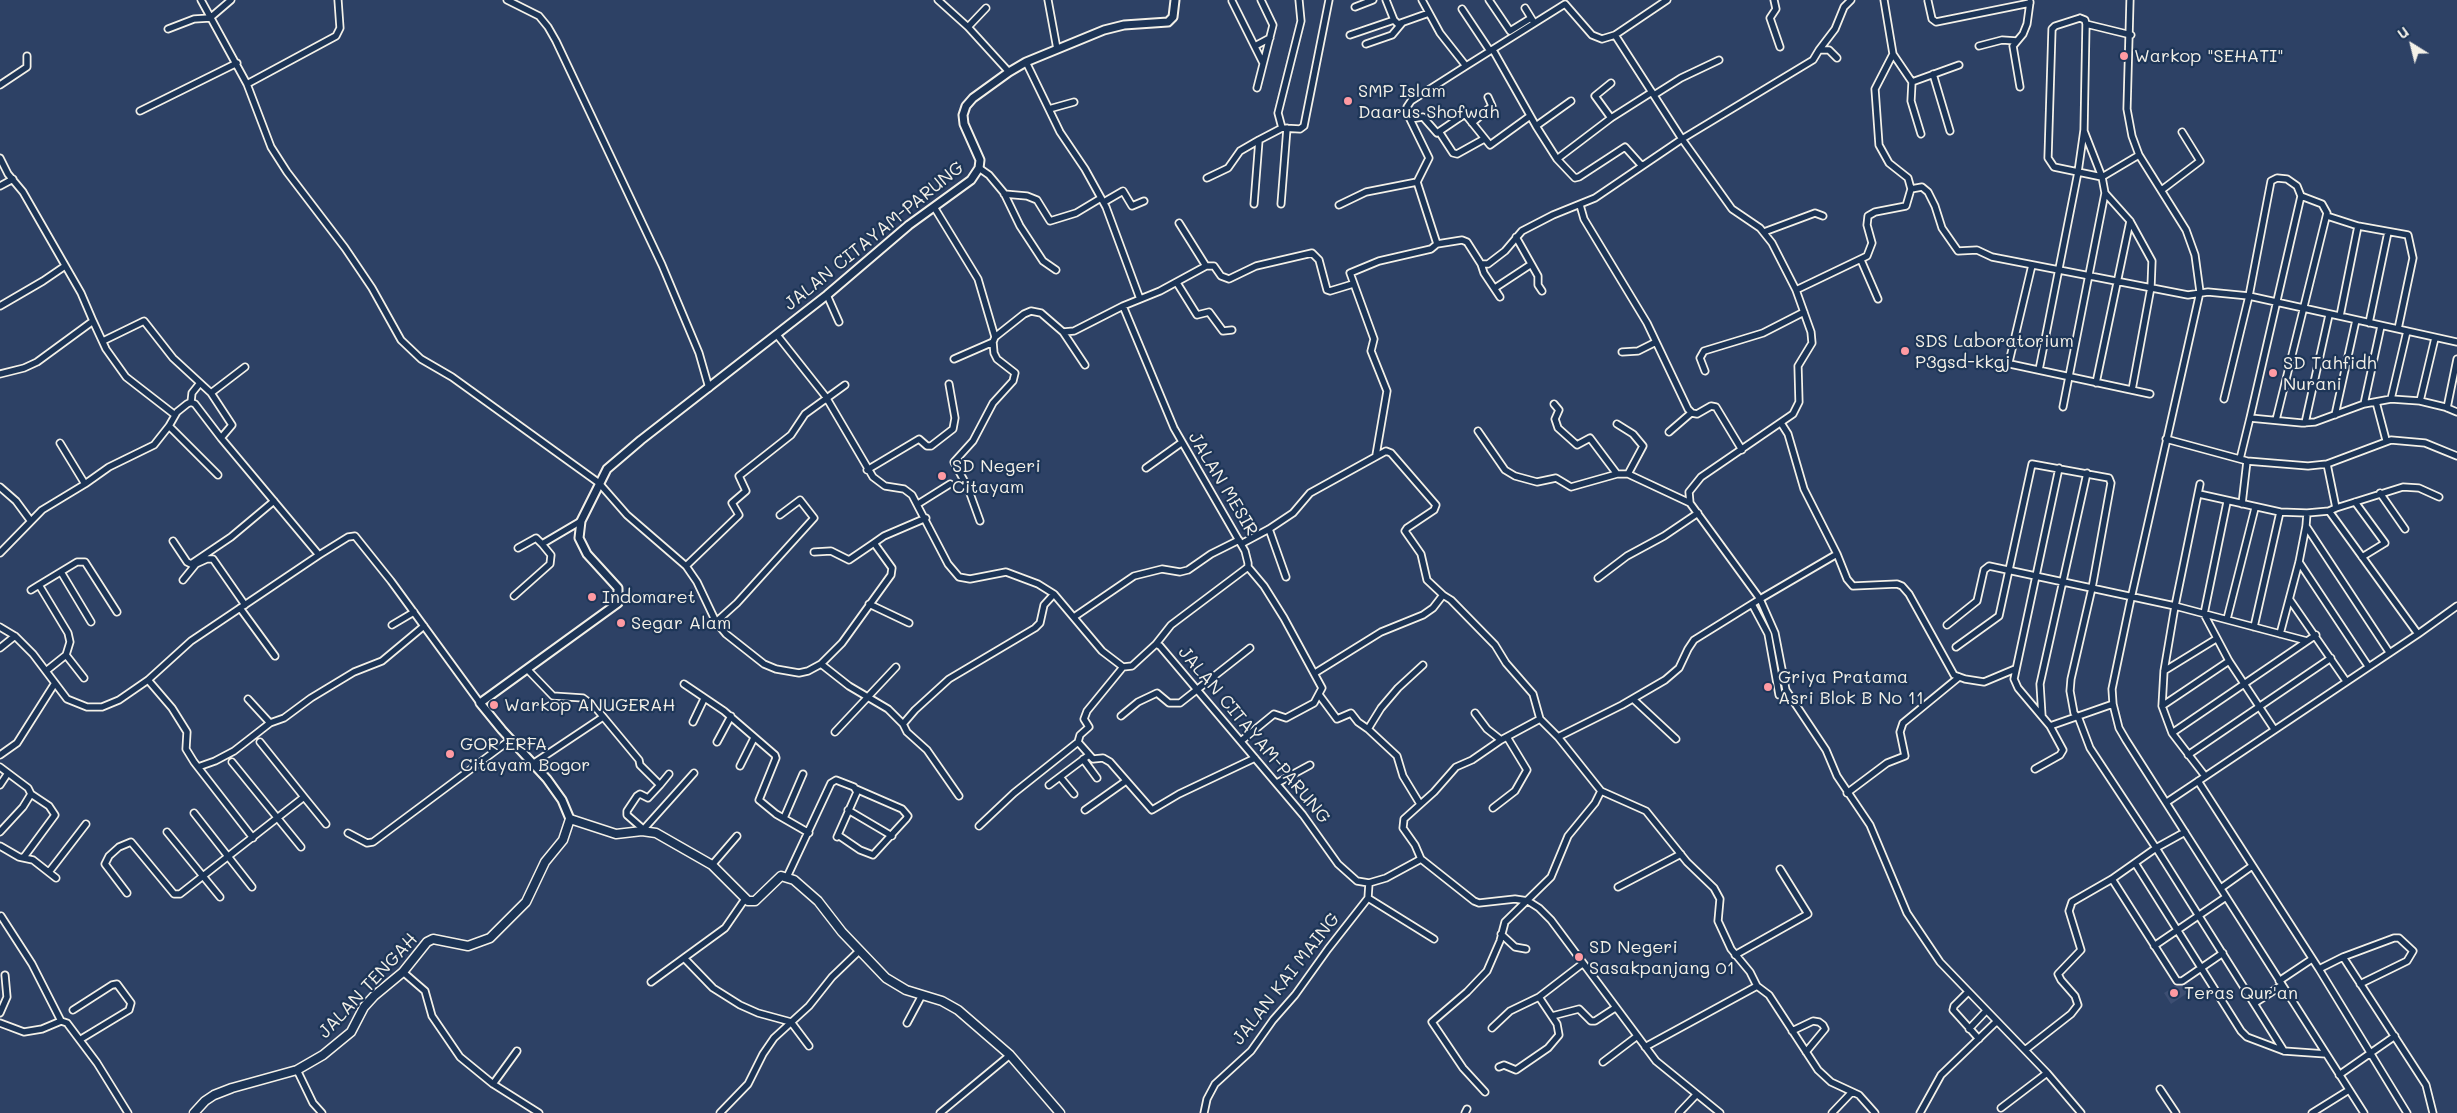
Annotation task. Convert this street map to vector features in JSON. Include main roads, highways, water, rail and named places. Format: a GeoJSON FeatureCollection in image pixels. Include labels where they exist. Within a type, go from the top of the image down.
{"type":"FeatureCollection","features":[{"type":"Feature","properties":{"kind":"main road","name":"JALAN TENGAH"},"geometry":{"type":"LineString","coordinates":[[194,1113],[205,1101],[214,1095],[232,1088],[297,1070],[323,1055],[347,1035],[374,996],[403,972],[427,942],[433,939],[468,946],[483,942],[498,931],[526,902],[545,862],[567,833],[570,819],[616,834],[643,830],[656,833],[712,865],[744,899],[755,900],[779,877],[787,876],[818,901],[859,951],[892,982],[942,1001],[958,1010],[1010,1055],[1060,1113]]}},
{"type":"Feature","properties":{"kind":"place","name":"Warkop \"SEHATI\""},"geometry":{"type":"Point","coordinates":[2124,56]}},
{"type":"Feature","properties":{"kind":"place","name":"SMP Islam Daarus Shofwah"},"geometry":{"type":"Point","coordinates":[1348,101]}},
{"type":"Feature","properties":{"kind":"place","name":"SDS Laboratorium P3gsd-kkgj"},"geometry":{"type":"Point","coordinates":[1905,351]}},
{"type":"Feature","properties":{"kind":"place","name":"SD Tahfidh Nurani"},"geometry":{"type":"Point","coordinates":[2273,373]}},
{"type":"Feature","properties":{"kind":"place","name":"SD Negeri Citayam"},"geometry":{"type":"Point","coordinates":[942,476]}},
{"type":"Feature","properties":{"kind":"place","name":"Indomaret"},"geometry":{"type":"Point","coordinates":[592,597]}},
{"type":"Feature","properties":{"kind":"place","name":"Segar Alam"},"geometry":{"type":"Point","coordinates":[621,623]}},
{"type":"Feature","properties":{"kind":"place","name":"Griya Pratama Asri Blok B No 11"},"geometry":{"type":"Point","coordinates":[1768,687]}},
{"type":"Feature","properties":{"kind":"place","name":"Warkop ANUGERAH"},"geometry":{"type":"Point","coordinates":[494,705]}},
{"type":"Feature","properties":{"kind":"place","name":"GOR ERFA Citayam Bogor"},"geometry":{"type":"Point","coordinates":[450,754]}},
{"type":"Feature","properties":{"kind":"place","name":"SD Negeri Sasakpanjang 01"},"geometry":{"type":"Point","coordinates":[1579,957]}},
{"type":"Feature","properties":{"kind":"place","name":"Teras Qur'an"},"geometry":{"type":"Point","coordinates":[2174,993]}}]}
